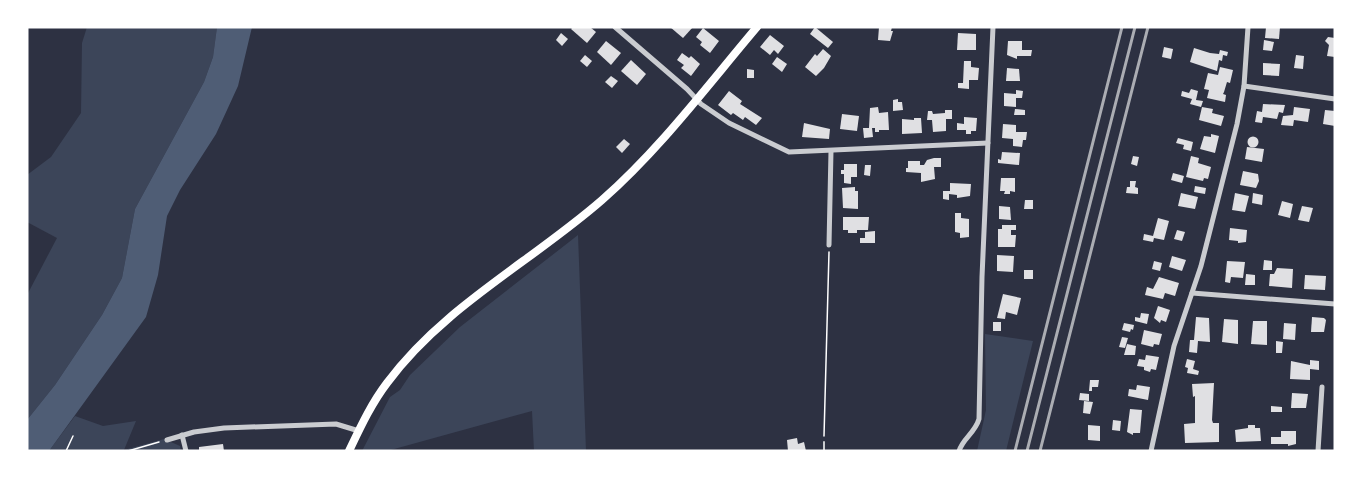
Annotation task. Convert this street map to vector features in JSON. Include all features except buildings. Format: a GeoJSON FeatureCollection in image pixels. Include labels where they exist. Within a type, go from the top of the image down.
{"type":"FeatureCollection","features":[{"type":"Feature","properties":{"kind":"main road"},"geometry":{"type":"LineString","coordinates":[[350,451],[385,384],[421,344],[461,309],[602,200],[663,139],[756,27]]}},
{"type":"Feature","properties":{"kind":"street"},"geometry":{"type":"LineString","coordinates":[[615,27],[687,88],[696,99],[729,123],[789,152],[831,152],[988,143]]}},
{"type":"Feature","properties":{"kind":"street"},"geometry":{"type":"LineString","coordinates":[[959,451],[961,444],[972,434],[979,419],[982,277],[993,27]]}},
{"type":"Feature","properties":{"kind":"street"},"geometry":{"type":"LineString","coordinates":[[1151,451],[1174,346],[1216,209],[1244,86],[1248,27]]}},
{"type":"Feature","properties":{"kind":"street"},"geometry":{"type":"LineString","coordinates":[[1244,86],[1335,99]]}},
{"type":"Feature","properties":{"kind":"street"},"geometry":{"type":"LineString","coordinates":[[829,245],[831,152]]}},
{"type":"Feature","properties":{"kind":"street"},"geometry":{"type":"LineString","coordinates":[[1192,293],[1335,304]]}},
{"type":"Feature","properties":{"kind":"street"},"geometry":{"type":"LineString","coordinates":[[1318,451],[1322,387]]}},
{"type":"Feature","properties":{"kind":"street"},"geometry":{"type":"LineString","coordinates":[[166,440],[224,428],[336,424],[359,431]]}},
{"type":"Feature","properties":{"kind":"street"},"geometry":{"type":"LineString","coordinates":[[182,435],[186,451]]}},
{"type":"Feature","properties":{"kind":"lane"},"geometry":{"type":"LineString","coordinates":[[824,442],[824,451]]}},
{"type":"Feature","properties":{"kind":"path"},"geometry":{"type":"LineString","coordinates":[[824,442],[829,245]]}},
{"type":"Feature","properties":{"kind":"path"},"geometry":{"type":"LineString","coordinates":[[66,451],[73,436]]}},
{"type":"Feature","properties":{"kind":"path"},"geometry":{"type":"LineString","coordinates":[[128,451],[166,440]]}},
{"type":"Feature","properties":{"kind":"shaded area"},"geometry":{"type":"Polygon","coordinates":[[[87,27],[217,27],[213,57],[204,82],[135,209],[122,278],[102,315],[55,385],[27,420],[27,295],[57,238],[27,222],[27,175],[51,157],[81,113],[82,43],[87,27]]]}},
{"type":"Feature","properties":{"kind":"shaded area"},"geometry":{"type":"Polygon","coordinates":[[[217,27],[252,27],[238,86],[216,134],[180,190],[167,216],[158,275],[146,317],[49,451],[27,451],[27,420],[55,385],[102,315],[122,278],[135,209],[204,82],[213,57],[217,27]]]}},
{"type":"Feature","properties":{"kind":"shaded area"},"geometry":{"type":"Polygon","coordinates":[[[578,235],[586,451],[534,451],[532,411],[387,451],[362,451],[390,397],[400,390],[410,375],[460,327],[578,235]]]}},
{"type":"Feature","properties":{"kind":"shaded area"},"geometry":{"type":"Polygon","coordinates":[[[985,334],[1033,341],[1006,451],[977,451],[986,410],[985,334]]]}},
{"type":"Feature","properties":{"kind":"shaded area"},"geometry":{"type":"Polygon","coordinates":[[[75,416],[103,426],[136,421],[124,450],[164,439],[180,446],[181,451],[49,451],[75,416]]]}},
{"type":"Feature","properties":{"kind":"railway"},"geometry":{"type":"LineString","coordinates":[[1015,451],[1122,27]]}},
{"type":"Feature","properties":{"kind":"railway"},"geometry":{"type":"LineString","coordinates":[[1027,451],[1135,27]]}},
{"type":"Feature","properties":{"kind":"railway"},"geometry":{"type":"LineString","coordinates":[[1040,451],[1148,27]]}}]}
